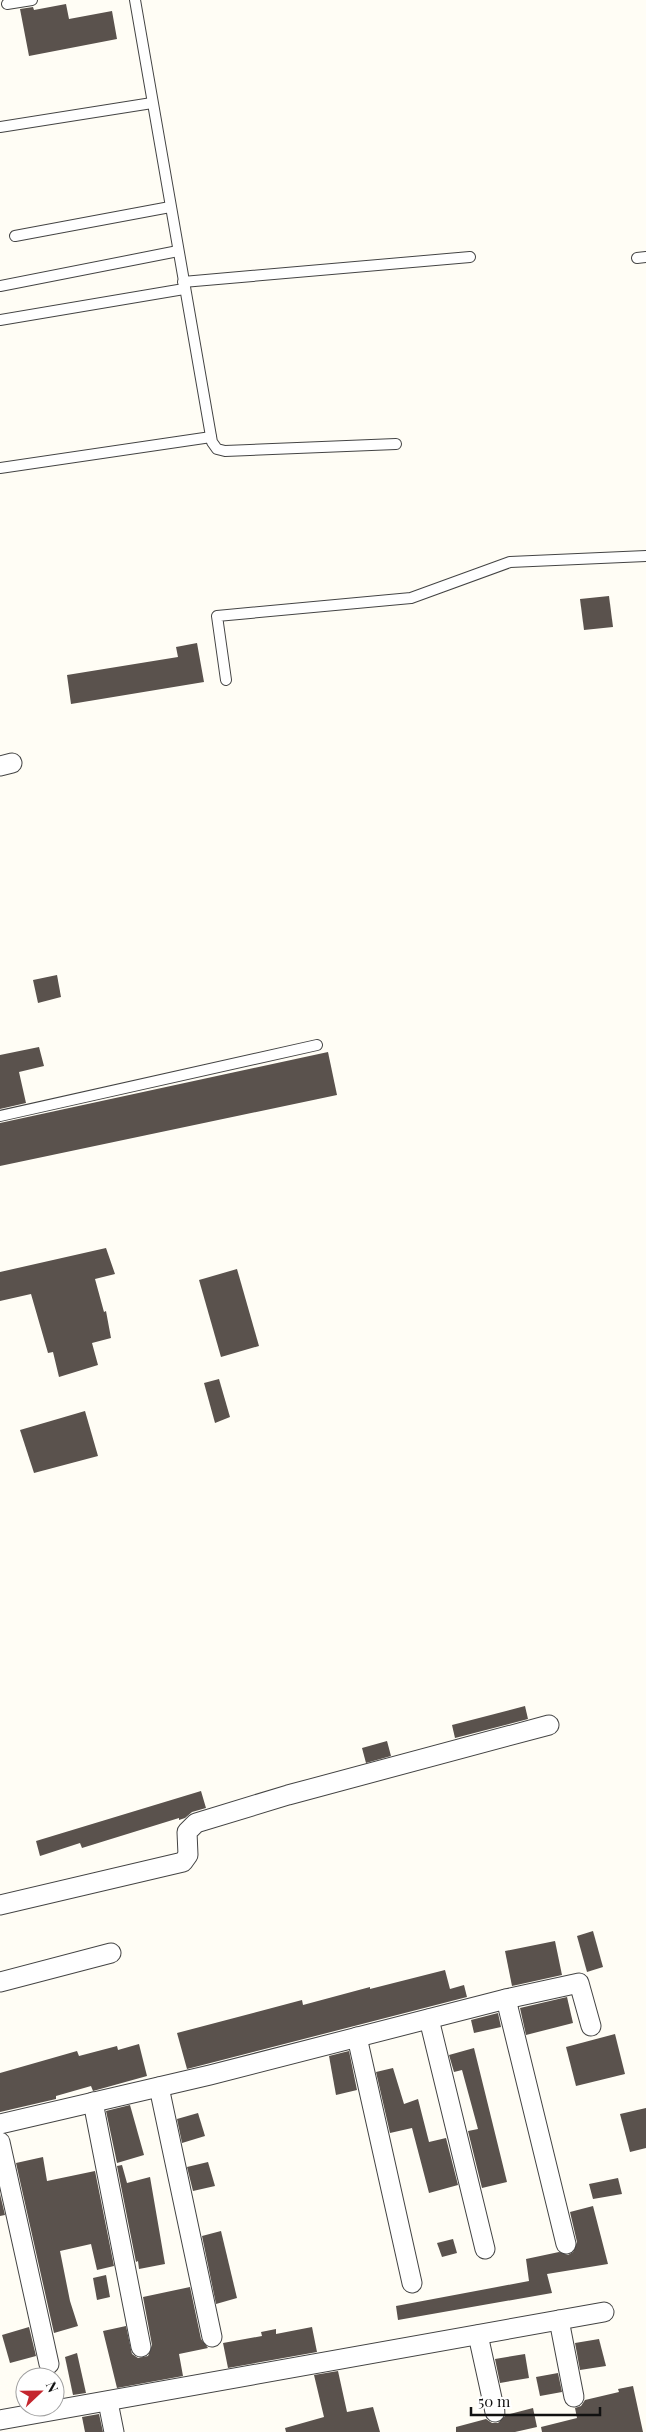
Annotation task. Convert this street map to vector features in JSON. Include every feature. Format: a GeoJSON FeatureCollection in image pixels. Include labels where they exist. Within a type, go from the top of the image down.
{"type":"FeatureCollection","features":[{"type":"Feature","properties":{"kind":"street"},"geometry":{"type":"LineString","coordinates":[[0,1905],[183,1862],[188,1855],[187,1832],[196,1823],[288,1795],[549,1726]]}},
{"type":"Feature","properties":{"kind":"street"},"geometry":{"type":"LineString","coordinates":[[0,1982],[111,1953]]}},
{"type":"Feature","properties":{"kind":"street"},"geometry":{"type":"LineString","coordinates":[[0,2124],[159,2087],[506,1999],[579,1983],[591,2026]]}},
{"type":"Feature","properties":{"kind":"street"},"geometry":{"type":"LineString","coordinates":[[506,1999],[566,2244]]}},
{"type":"Feature","properties":{"kind":"street"},"geometry":{"type":"LineString","coordinates":[[429,2019],[485,2249]]}},
{"type":"Feature","properties":{"kind":"street"},"geometry":{"type":"LineString","coordinates":[[357,2037],[412,2283]]}},
{"type":"Feature","properties":{"kind":"street"},"geometry":{"type":"LineString","coordinates":[[159,2087],[212,2337]]}},
{"type":"Feature","properties":{"kind":"street"},"geometry":{"type":"LineString","coordinates":[[93,2102],[141,2347]]}},
{"type":"Feature","properties":{"kind":"street"},"geometry":{"type":"LineString","coordinates":[[0,2142],[49,2364]]}},
{"type":"Feature","properties":{"kind":"street"},"geometry":{"type":"LineString","coordinates":[[0,2420],[21,2424],[108,2402],[604,2312]]}},
{"type":"Feature","properties":{"kind":"street"},"geometry":{"type":"LineString","coordinates":[[559,2320],[574,2398]]}},
{"type":"Feature","properties":{"kind":"street"},"geometry":{"type":"LineString","coordinates":[[478,2335],[495,2412]]}},
{"type":"Feature","properties":{"kind":"street"},"geometry":{"type":"LineString","coordinates":[[108,2402],[114,2432]]}},
{"type":"Feature","properties":{"kind":"lane"},"geometry":{"type":"LineString","coordinates":[[7,4],[32,0]]}},
{"type":"Feature","properties":{"kind":"lane"},"geometry":{"type":"LineString","coordinates":[[134,0],[211,437],[217,449],[225,451],[396,444]]}},
{"type":"Feature","properties":{"kind":"lane"},"geometry":{"type":"LineString","coordinates":[[0,128],[152,103]]}},
{"type":"Feature","properties":{"kind":"lane"},"geometry":{"type":"LineString","coordinates":[[15,236],[170,207]]}},
{"type":"Feature","properties":{"kind":"lane"},"geometry":{"type":"LineString","coordinates":[[0,286],[178,251]]}},
{"type":"Feature","properties":{"kind":"lane"},"geometry":{"type":"LineString","coordinates":[[0,320],[184,286],[470,257]]}},
{"type":"Feature","properties":{"kind":"lane"},"geometry":{"type":"LineString","coordinates":[[0,468],[211,437]]}},
{"type":"Feature","properties":{"kind":"lane"},"geometry":{"type":"LineString","coordinates":[[226,680],[217,616],[411,598],[510,562],[646,556]]}},
{"type":"Feature","properties":{"kind":"lane"},"geometry":{"type":"LineString","coordinates":[[0,1116],[317,1045]]}},
{"type":"Feature","properties":{"kind":"building"},"geometry":{"type":"Polygon","coordinates":[[[66,4],[69,19],[112,11],[117,39],[29,56],[20,9],[33,7],[34,10],[66,4]]]}},
{"type":"Feature","properties":{"kind":"building"},"geometry":{"type":"Polygon","coordinates":[[[609,596],[613,627],[584,630],[580,599],[609,596]]]}},
{"type":"Feature","properties":{"kind":"building"},"geometry":{"type":"Polygon","coordinates":[[[197,643],[204,682],[71,704],[67,675],[178,657],[176,647],[197,643]]]}},
{"type":"Feature","properties":{"kind":"building"},"geometry":{"type":"Polygon","coordinates":[[[57,975],[61,997],[38,1003],[33,980],[57,975]]]}},
{"type":"Feature","properties":{"kind":"building"},"geometry":{"type":"Polygon","coordinates":[[[39,1047],[44,1066],[19,1072],[26,1103],[0,1109],[0,1055],[39,1047]]]}},
{"type":"Feature","properties":{"kind":"building"},"geometry":{"type":"Polygon","coordinates":[[[328,1052],[337,1095],[0,1166],[0,1123],[328,1052]]]}},
{"type":"Feature","properties":{"kind":"building"},"geometry":{"type":"Polygon","coordinates":[[[106,1248],[115,1274],[95,1279],[104,1312],[106,1311],[111,1338],[92,1343],[98,1365],[59,1377],[53,1352],[48,1353],[31,1294],[0,1301],[0,1272],[106,1248]]]}},
{"type":"Feature","properties":{"kind":"building"},"geometry":{"type":"Polygon","coordinates":[[[237,1269],[259,1346],[221,1357],[199,1280],[237,1269]]]}},
{"type":"Feature","properties":{"kind":"building"},"geometry":{"type":"Polygon","coordinates":[[[219,1379],[230,1417],[215,1423],[204,1383],[219,1379]]]}},
{"type":"Feature","properties":{"kind":"building"},"geometry":{"type":"Polygon","coordinates":[[[85,1411],[98,1456],[34,1473],[20,1430],[85,1411]]]}},
{"type":"Feature","properties":{"kind":"building"},"geometry":{"type":"Polygon","coordinates":[[[525,1706],[528,1719],[455,1738],[452,1725],[525,1706]]]}},
{"type":"Feature","properties":{"kind":"building"},"geometry":{"type":"Polygon","coordinates":[[[387,1741],[391,1756],[366,1763],[362,1748],[387,1741]]]}},
{"type":"Feature","properties":{"kind":"building"},"geometry":{"type":"Polygon","coordinates":[[[201,1791],[206,1808],[192,1812],[185,1818],[179,1820],[179,1818],[82,1848],[80,1843],[40,1856],[36,1841],[201,1791]]]}},
{"type":"Feature","properties":{"kind":"building"},"geometry":{"type":"Polygon","coordinates":[[[593,1931],[603,1967],[587,1972],[577,1936],[593,1931]]]}},
{"type":"Feature","properties":{"kind":"building"},"geometry":{"type":"Polygon","coordinates":[[[555,1941],[562,1975],[512,1986],[505,1951],[555,1941]]]}},
{"type":"Feature","properties":{"kind":"building"},"geometry":{"type":"Polygon","coordinates":[[[445,1970],[450,1989],[464,1985],[467,1997],[187,2069],[177,2033],[302,2000],[303,2005],[445,1970]]]}},
{"type":"Feature","properties":{"kind":"building"},"geometry":{"type":"Polygon","coordinates":[[[567,1997],[573,2023],[526,2035],[520,2008],[567,1997]]]}},
{"type":"Feature","properties":{"kind":"building"},"geometry":{"type":"Polygon","coordinates":[[[498,2013],[501,2027],[474,2033],[471,2020],[498,2013]]]}},
{"type":"Feature","properties":{"kind":"building"},"geometry":{"type":"Polygon","coordinates":[[[615,2034],[625,2074],[576,2086],[566,2047],[615,2034]]]}},
{"type":"Feature","properties":{"kind":"building"},"geometry":{"type":"Polygon","coordinates":[[[139,2044],[147,2076],[93,2091],[91,2086],[56,2096],[56,2099],[0,2112],[0,2073],[77,2051],[79,2056],[117,2046],[118,2050],[139,2044]]]}},
{"type":"Feature","properties":{"kind":"building"},"geometry":{"type":"Polygon","coordinates":[[[474,2048],[507,2182],[482,2188],[468,2131],[478,2129],[462,2070],[454,2072],[449,2055],[474,2048]]]}},
{"type":"Feature","properties":{"kind":"building"},"geometry":{"type":"Polygon","coordinates":[[[349,2051],[357,2090],[336,2095],[329,2056],[349,2051]]]}},
{"type":"Feature","properties":{"kind":"building"},"geometry":{"type":"Polygon","coordinates":[[[393,2068],[404,2104],[418,2099],[429,2142],[446,2138],[458,2185],[429,2193],[412,2128],[390,2133],[376,2072],[393,2068]]]}},
{"type":"Feature","properties":{"kind":"building"},"geometry":{"type":"Polygon","coordinates":[[[130,2105],[144,2155],[117,2163],[106,2111],[130,2105]]]}},
{"type":"Feature","properties":{"kind":"building"},"geometry":{"type":"Polygon","coordinates":[[[646,2108],[646,2148],[630,2152],[620,2114],[646,2108]]]}},
{"type":"Feature","properties":{"kind":"building"},"geometry":{"type":"Polygon","coordinates":[[[198,2113],[205,2136],[182,2143],[177,2119],[198,2113]]]}},
{"type":"Feature","properties":{"kind":"building"},"geometry":{"type":"Polygon","coordinates":[[[43,2157],[47,2181],[95,2171],[114,2266],[97,2270],[91,2244],[60,2251],[70,2301],[78,2326],[54,2333],[16,2163],[43,2157]]]}},
{"type":"Feature","properties":{"kind":"building"},"geometry":{"type":"Polygon","coordinates":[[[208,2162],[215,2186],[193,2191],[187,2167],[208,2162]]]}},
{"type":"Feature","properties":{"kind":"building"},"geometry":{"type":"Polygon","coordinates":[[[122,2165],[127,2183],[150,2177],[165,2264],[139,2269],[117,2166],[122,2165]]]}},
{"type":"Feature","properties":{"kind":"building"},"geometry":{"type":"Polygon","coordinates":[[[618,2178],[622,2194],[593,2199],[589,2184],[618,2178]]]}},
{"type":"Feature","properties":{"kind":"building"},"geometry":{"type":"Polygon","coordinates":[[[0,2194],[5,2215],[0,2216],[0,2194]]]}},
{"type":"Feature","properties":{"kind":"building"},"geometry":{"type":"Polygon","coordinates":[[[593,2206],[608,2264],[547,2274],[552,2293],[398,2320],[396,2306],[529,2281],[526,2259],[559,2252],[568,2255],[573,2252],[577,2242],[570,2212],[593,2206]]]}},
{"type":"Feature","properties":{"kind":"building"},"geometry":{"type":"Polygon","coordinates":[[[221,2231],[237,2298],[216,2304],[202,2236],[221,2231]]]}},
{"type":"Feature","properties":{"kind":"building"},"geometry":{"type":"Polygon","coordinates":[[[453,2239],[457,2253],[442,2257],[437,2243],[453,2239]]]}},
{"type":"Feature","properties":{"kind":"building"},"geometry":{"type":"Polygon","coordinates":[[[106,2275],[110,2297],[97,2300],[93,2278],[106,2275]]]}},
{"type":"Feature","properties":{"kind":"building"},"geometry":{"type":"Polygon","coordinates":[[[190,2287],[201,2339],[208,2348],[179,2354],[183,2376],[117,2388],[103,2331],[126,2326],[132,2354],[138,2358],[148,2356],[152,2345],[143,2297],[190,2287]]]}},
{"type":"Feature","properties":{"kind":"building"},"geometry":{"type":"Polygon","coordinates":[[[29,2327],[36,2356],[10,2363],[2,2335],[29,2327]]]}},
{"type":"Feature","properties":{"kind":"building"},"geometry":{"type":"Polygon","coordinates":[[[312,2327],[317,2352],[228,2368],[223,2343],[262,2336],[261,2332],[276,2329],[276,2334],[312,2327]]]}},
{"type":"Feature","properties":{"kind":"building"},"geometry":{"type":"Polygon","coordinates":[[[599,2339],[606,2366],[580,2370],[575,2343],[599,2339]]]}},
{"type":"Feature","properties":{"kind":"building"},"geometry":{"type":"Polygon","coordinates":[[[77,2353],[86,2393],[73,2395],[65,2357],[77,2353]]]}},
{"type":"Feature","properties":{"kind":"building"},"geometry":{"type":"Polygon","coordinates":[[[525,2354],[529,2378],[500,2383],[495,2359],[525,2354]]]}},
{"type":"Feature","properties":{"kind":"building"},"geometry":{"type":"Polygon","coordinates":[[[338,2371],[347,2412],[373,2407],[380,2432],[286,2432],[285,2428],[324,2417],[314,2375],[338,2371]]]}},
{"type":"Feature","properties":{"kind":"building"},"geometry":{"type":"Polygon","coordinates":[[[558,2373],[562,2392],[540,2396],[536,2377],[558,2373]]]}},
{"type":"Feature","properties":{"kind":"building"},"geometry":{"type":"Polygon","coordinates":[[[633,2386],[643,2432],[542,2432],[541,2427],[577,2418],[575,2408],[581,2406],[585,2400],[619,2392],[618,2389],[633,2386]]]}},
{"type":"Feature","properties":{"kind":"building"},"geometry":{"type":"Polygon","coordinates":[[[533,2408],[537,2427],[515,2432],[456,2432],[456,2427],[486,2419],[492,2423],[498,2423],[506,2415],[533,2408]]]}},
{"type":"Feature","properties":{"kind":"building"},"geometry":{"type":"Polygon","coordinates":[[[99,2414],[103,2432],[85,2432],[82,2417],[99,2414]]]}}]}
